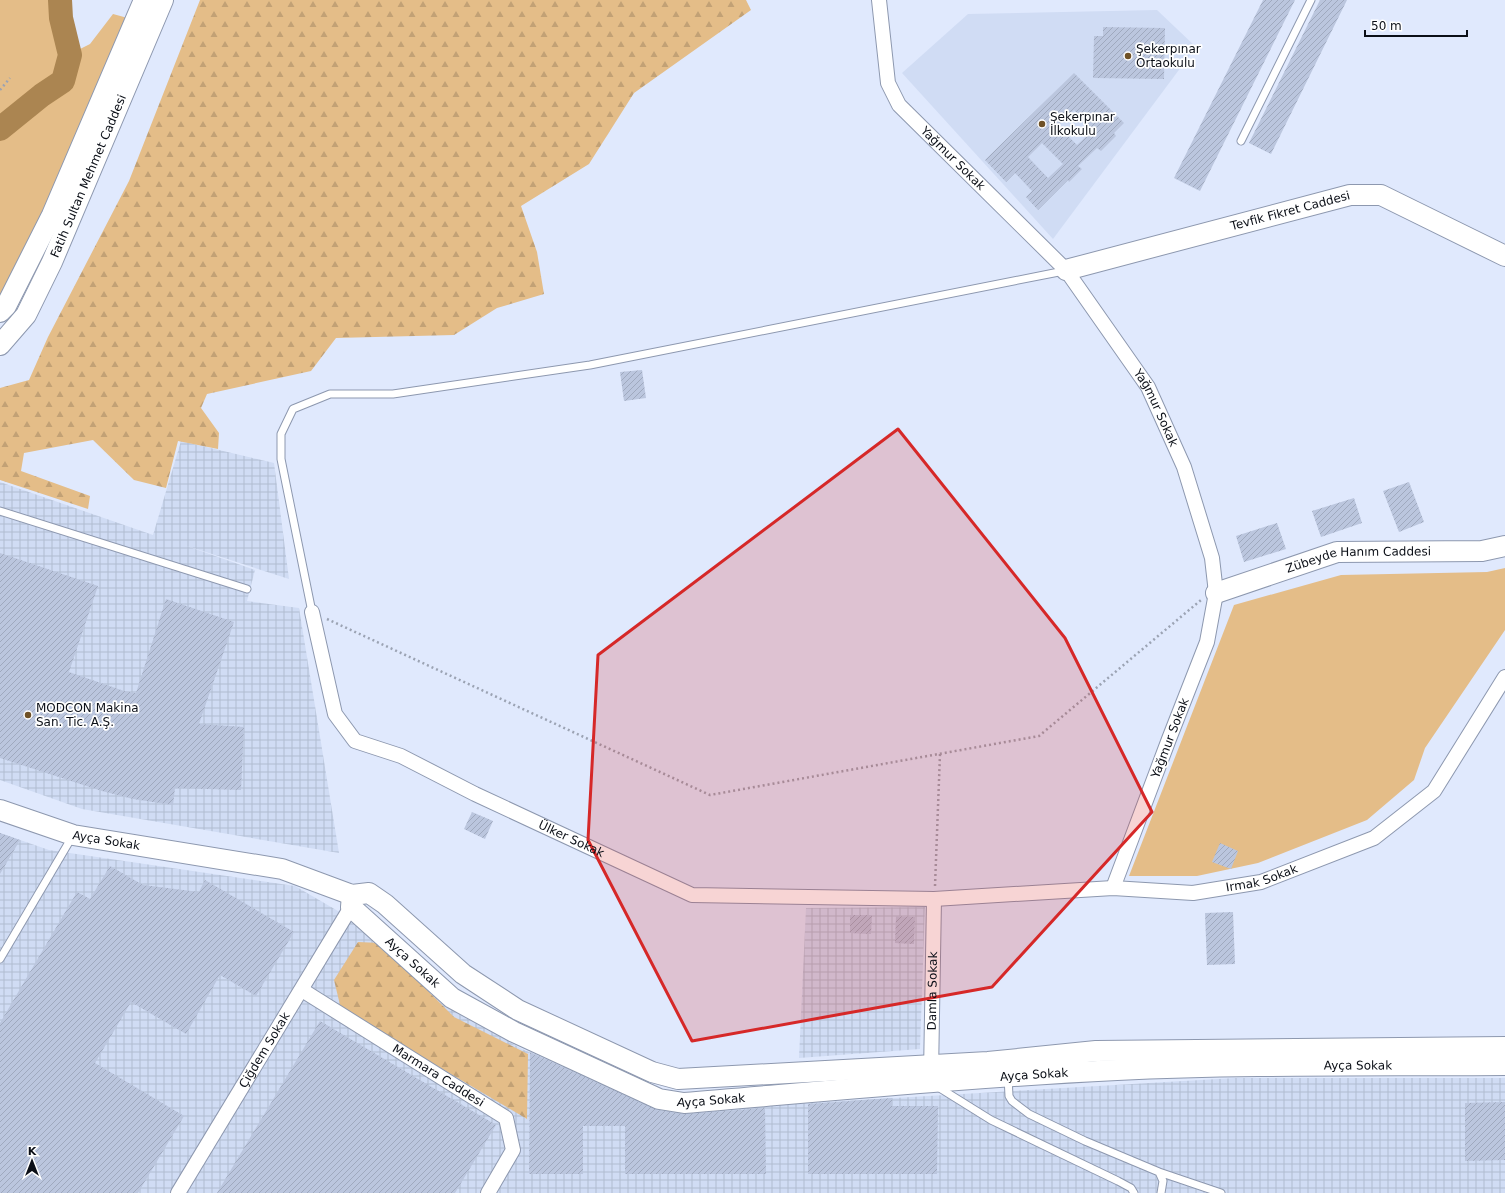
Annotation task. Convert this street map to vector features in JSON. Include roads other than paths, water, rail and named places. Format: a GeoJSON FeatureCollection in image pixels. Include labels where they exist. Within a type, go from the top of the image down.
{"type":"FeatureCollection","features":[{"type":"Feature","properties":{"kind":"street","name":"Fatih Sultan Mehmet Caddesi"},"geometry":{"type":"LineString","coordinates":[[0,312],[6,306],[52,215],[144,0]]}},
{"type":"Feature","properties":{"kind":"street","name":"Fatih Sultan Mehmet Caddesi"},"geometry":{"type":"LineString","coordinates":[[0,345],[26,315],[52,262],[163,0]]}},
{"type":"Feature","properties":{"kind":"street","name":"Yağmur Sokak"},"geometry":{"type":"LineString","coordinates":[[879,0],[888,83],[898,105],[1066,270],[1148,387],[1184,467],[1212,558],[1215,591],[1207,642],[1169,738],[1113,888]]}},
{"type":"Feature","properties":{"kind":"street","name":"Tevfik Fikret Caddesi"},"geometry":{"type":"LineString","coordinates":[[1066,270],[1350,195],[1381,195],[1505,256]]}},
{"type":"Feature","properties":{"kind":"street","name":"Zübeyde Hanım Caddesi"},"geometry":{"type":"LineString","coordinates":[[1215,591],[1337,552],[1482,551],[1505,546]]}},
{"type":"Feature","properties":{"kind":"street","name":"Ülker Sokak"},"geometry":{"type":"LineString","coordinates":[[312,612],[335,714],[355,740],[401,756],[474,794],[692,895],[934,899]]}},
{"type":"Feature","properties":{"kind":"street","name":"Irmak Sokak"},"geometry":{"type":"LineString","coordinates":[[934,899],[1113,888],[1193,893],[1261,882],[1374,838],[1434,791],[1505,677]]}},
{"type":"Feature","properties":{"kind":"street","name":"Ayça Sokak"},"geometry":{"type":"LineString","coordinates":[[0,810],[73,835],[282,869],[352,901],[452,998],[514,1032],[659,1099],[684,1103],[931,1074],[988,1062],[1096,1051],[1505,1047]]}},
{"type":"Feature","properties":{"kind":"street"},"geometry":{"type":"LineString","coordinates":[[352,901],[369,893],[385,904],[462,974],[518,1010],[652,1072],[678,1079],[931,1074]]}},
{"type":"Feature","properties":{"kind":"street","name":"Damla Sokak"},"geometry":{"type":"LineString","coordinates":[[931,1074],[934,899]]}},
{"type":"Feature","properties":{"kind":"street","name":"Çiğdem Sokak"},"geometry":{"type":"LineString","coordinates":[[178,1193],[302,990],[352,901]]}},
{"type":"Feature","properties":{"kind":"street","name":"Marmara Caddesi"},"geometry":{"type":"LineString","coordinates":[[302,990],[506,1118],[513,1150],[488,1193]]}},
{"type":"Feature","properties":{"kind":"street","name":"Ayça Sokak"},"geometry":{"type":"LineString","coordinates":[[931,1074],[1008,1077],[1117,1070],[1245,1067],[1505,1065]]}},
{"type":"Feature","properties":{"kind":"lane"},"geometry":{"type":"LineString","coordinates":[[1241,140],[1311,0]]}},
{"type":"Feature","properties":{"kind":"lane"},"geometry":{"type":"LineString","coordinates":[[312,612],[281,458],[281,434],[293,409],[330,394],[392,394],[590,365],[1066,270]]}},
{"type":"Feature","properties":{"kind":"lane"},"geometry":{"type":"LineString","coordinates":[[0,510],[247,589]]}},
{"type":"Feature","properties":{"kind":"lane"},"geometry":{"type":"LineString","coordinates":[[0,959],[73,835]]}},
{"type":"Feature","properties":{"kind":"lane"},"geometry":{"type":"LineString","coordinates":[[931,1074],[991,1120],[1118,1181],[1131,1188],[1134,1193]]}},
{"type":"Feature","properties":{"kind":"lane"},"geometry":{"type":"LineString","coordinates":[[1008,1077],[1012,1101],[1029,1114],[1085,1141],[1159,1172],[1221,1193]]}},
{"type":"Feature","properties":{"kind":"lane"},"geometry":{"type":"LineString","coordinates":[[1159,1172],[1163,1181],[1161,1193]]}},
{"type":"Feature","properties":{"kind":"waterway"},"geometry":{"type":"LineString","coordinates":[[0,129],[42,95],[63,81],[70,55],[61,18],[60,0]]}},
{"type":"Feature","properties":{"kind":"place","name":"Şekerpınar Ortaokulu"},"geometry":{"type":"Point","coordinates":[1128,56]}},
{"type":"Feature","properties":{"kind":"place","name":"Şekerpınar İlkokulu"},"geometry":{"type":"Point","coordinates":[1042,124]}},
{"type":"Feature","properties":{"kind":"place","name":"MODCON Makina San. Tic. A.Ş."},"geometry":{"type":"Point","coordinates":[28,715]}}]}
